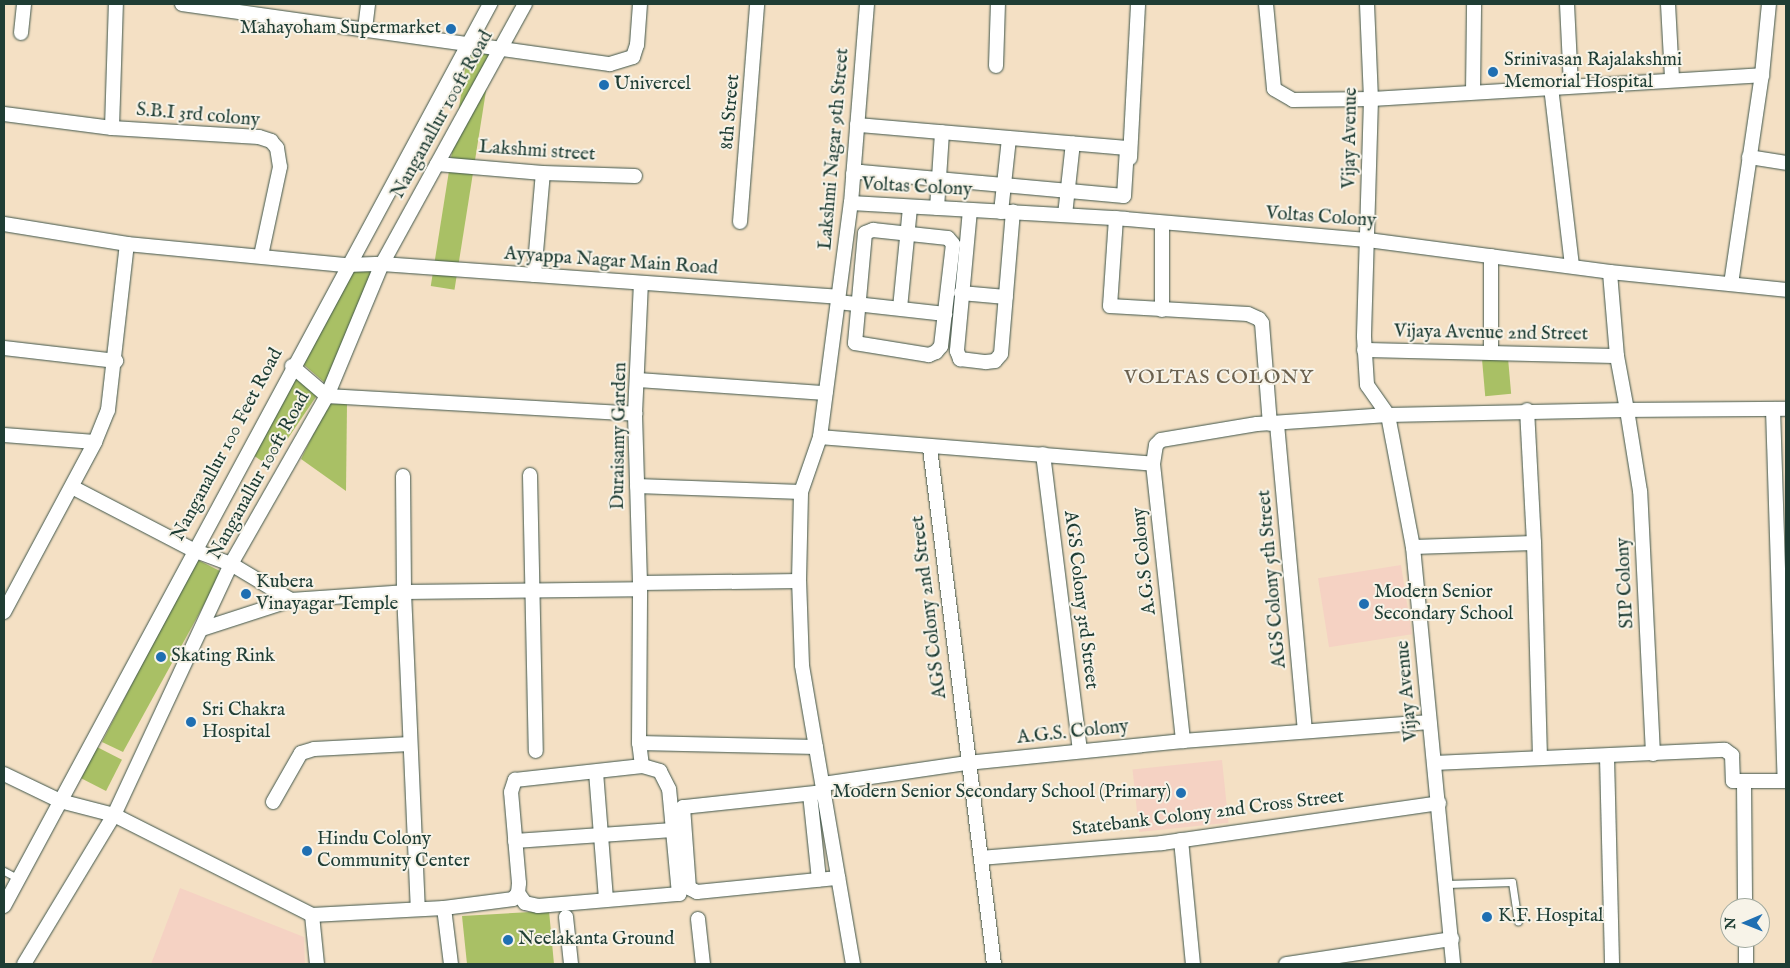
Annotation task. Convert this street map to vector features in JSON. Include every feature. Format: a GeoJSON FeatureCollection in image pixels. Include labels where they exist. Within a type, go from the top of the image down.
{"type":"FeatureCollection","features":[{"type":"Feature","properties":{"kind":"street"},"geometry":{"type":"LineString","coordinates":[[21,33],[24,4]]}},
{"type":"Feature","properties":{"kind":"street"},"geometry":{"type":"LineString","coordinates":[[112,128],[116,4]]}},
{"type":"Feature","properties":{"kind":"street"},"geometry":{"type":"LineString","coordinates":[[182,4],[250,9],[365,29],[610,64],[623,62],[633,57],[638,45],[640,4]]}},
{"type":"Feature","properties":{"kind":"street"},"geometry":{"type":"LineString","coordinates":[[365,29],[368,4]]}},
{"type":"Feature","properties":{"kind":"street","name":"Nanganallur 100 Feet Road"},"geometry":{"type":"LineString","coordinates":[[4,906],[292,366],[466,44],[490,4]]}},
{"type":"Feature","properties":{"kind":"street","name":"Nanganallur 100ft Road"},"geometry":{"type":"LineString","coordinates":[[24,964],[114,815],[231,564],[327,396],[382,264],[525,4]]}},
{"type":"Feature","properties":{"kind":"street","name":"8th Street"},"geometry":{"type":"LineString","coordinates":[[740,222],[757,4]]}},
{"type":"Feature","properties":{"kind":"street","name":"Lakshmi Nagar 9th Street"},"geometry":{"type":"LineString","coordinates":[[853,964],[802,665],[799,581],[801,492],[820,437],[826,393],[851,203],[867,4]]}},
{"type":"Feature","properties":{"kind":"street"},"geometry":{"type":"LineString","coordinates":[[996,66],[998,4]]}},
{"type":"Feature","properties":{"kind":"street"},"geometry":{"type":"LineString","coordinates":[[1138,4],[1121,219],[1110,306],[1162,310],[1162,223]]}},
{"type":"Feature","properties":{"kind":"street"},"geometry":{"type":"LineString","coordinates":[[1266,4],[1274,89],[1293,100],[1371,99],[1672,78],[1762,75]]}},
{"type":"Feature","properties":{"kind":"street","name":"Vijay Avenue"},"geometry":{"type":"LineString","coordinates":[[1367,4],[1371,99],[1364,350],[1368,391],[1388,415],[1413,547],[1429,722],[1447,884],[1453,964]]}},
{"type":"Feature","properties":{"kind":"street"},"geometry":{"type":"LineString","coordinates":[[1473,92],[1474,4]]}},
{"type":"Feature","properties":{"kind":"street"},"geometry":{"type":"LineString","coordinates":[[1567,4],[1571,86]]}},
{"type":"Feature","properties":{"kind":"street"},"geometry":{"type":"LineString","coordinates":[[1668,4],[1672,78]]}},
{"type":"Feature","properties":{"kind":"street"},"geometry":{"type":"LineString","coordinates":[[1731,284],[1762,75],[1769,4]]}},
{"type":"Feature","properties":{"kind":"street"},"geometry":{"type":"LineString","coordinates":[[1550,87],[1572,266]]}},
{"type":"Feature","properties":{"kind":"street","name":"S.B.I 3rd colony"},"geometry":{"type":"LineString","coordinates":[[4,114],[112,128],[259,137],[271,141],[277,148],[280,167],[260,256]]}},
{"type":"Feature","properties":{"kind":"street"},"geometry":{"type":"LineString","coordinates":[[853,174],[861,172],[1124,196],[1127,148],[857,126]]}},
{"type":"Feature","properties":{"kind":"street"},"geometry":{"type":"LineString","coordinates":[[937,208],[942,132]]}},
{"type":"Feature","properties":{"kind":"street"},"geometry":{"type":"LineString","coordinates":[[970,210],[957,351],[960,359],[986,362],[995,361],[1001,354],[1006,297],[1007,212],[1004,185],[1009,138]]}},
{"type":"Feature","properties":{"kind":"street"},"geometry":{"type":"LineString","coordinates":[[1065,215],[1073,143]]}},
{"type":"Feature","properties":{"kind":"street"},"geometry":{"type":"LineString","coordinates":[[1749,157],[1786,163]]}},
{"type":"Feature","properties":{"kind":"street","name":"Lakshmi street"},"geometry":{"type":"LineString","coordinates":[[437,164],[543,173],[635,176]]}},
{"type":"Feature","properties":{"kind":"street"},"geometry":{"type":"LineString","coordinates":[[534,275],[543,173]]}},
{"type":"Feature","properties":{"kind":"street","name":"Voltas Colony"},"geometry":{"type":"LineString","coordinates":[[851,203],[1121,219],[1368,240],[1610,272],[1786,290]]}},
{"type":"Feature","properties":{"kind":"street"},"geometry":{"type":"LineString","coordinates":[[900,308],[910,207]]}},
{"type":"Feature","properties":{"kind":"street","name":"Ayyappa Nagar Main Road"},"geometry":{"type":"LineString","coordinates":[[4,224],[127,244],[347,265],[382,264],[641,283],[838,300],[944,314]]}},
{"type":"Feature","properties":{"kind":"street"},"geometry":{"type":"LineString","coordinates":[[873,230],[948,238],[953,244],[941,346],[936,352],[929,355],[855,343],[858,304],[865,233],[873,230]]}},
{"type":"Feature","properties":{"kind":"street"},"geometry":{"type":"LineString","coordinates":[[4,612],[72,487],[95,442],[108,410],[116,361],[127,244]]}},
{"type":"Feature","properties":{"kind":"street"},"geometry":{"type":"LineString","coordinates":[[1491,353],[1492,256]]}},
{"type":"Feature","properties":{"kind":"street"},"geometry":{"type":"LineString","coordinates":[[1610,272],[1617,356],[1627,410]]}},
{"type":"Feature","properties":{"kind":"street","name":"Duraisamy Garden"},"geometry":{"type":"LineString","coordinates":[[641,283],[635,414],[640,586],[639,743],[642,766]]}},
{"type":"Feature","properties":{"kind":"street"},"geometry":{"type":"LineString","coordinates":[[961,293],[1006,297]]}},
{"type":"Feature","properties":{"kind":"street","name":"AGS Colony 5th Street"},"geometry":{"type":"LineString","coordinates":[[1162,310],[1248,314],[1259,319],[1262,323],[1306,729]]}},
{"type":"Feature","properties":{"kind":"street"},"geometry":{"type":"LineString","coordinates":[[4,348],[116,361]]}},
{"type":"Feature","properties":{"kind":"street","name":"Vijaya Avenue 2nd Street"},"geometry":{"type":"LineString","coordinates":[[1364,350],[1617,356]]}},
{"type":"Feature","properties":{"kind":"street"},"geometry":{"type":"LineString","coordinates":[[292,366],[327,396],[635,414]]}},
{"type":"Feature","properties":{"kind":"street"},"geometry":{"type":"LineString","coordinates":[[638,380],[826,393]]}},
{"type":"Feature","properties":{"kind":"street"},"geometry":{"type":"LineString","coordinates":[[820,437],[930,448],[1043,454],[1153,464],[1156,445],[1167,438],[1274,424],[1388,415],[1527,410],[1780,409],[1786,781],[1744,782],[1731,779],[1732,755],[1728,750],[1607,757],[1434,763]]}},
{"type":"Feature","properties":{"kind":"street"},"geometry":{"type":"LineString","coordinates":[[1527,410],[1534,543],[1540,758]]}},
{"type":"Feature","properties":{"kind":"street","name":"SIP Colony"},"geometry":{"type":"LineString","coordinates":[[1627,410],[1640,491],[1653,754]]}},
{"type":"Feature","properties":{"kind":"street"},"geometry":{"type":"LineString","coordinates":[[4,436],[95,442]]}},
{"type":"Feature","properties":{"kind":"street","name":"AGS Colony 2nd Street"},"geometry":{"type":"LineString","coordinates":[[930,448],[967,763],[994,964]]}},
{"type":"Feature","properties":{"kind":"street","name":"AGS Colony 3rd Street"},"geometry":{"type":"LineString","coordinates":[[1043,454],[1080,751]]}},
{"type":"Feature","properties":{"kind":"street","name":"A.G.S Colony"},"geometry":{"type":"LineString","coordinates":[[1153,464],[1183,740]]}},
{"type":"Feature","properties":{"kind":"street"},"geometry":{"type":"LineString","coordinates":[[530,475],[536,751]]}},
{"type":"Feature","properties":{"kind":"street"},"geometry":{"type":"LineString","coordinates":[[403,476],[404,592],[418,909]]}},
{"type":"Feature","properties":{"kind":"street"},"geometry":{"type":"LineString","coordinates":[[637,486],[801,492]]}},
{"type":"Feature","properties":{"kind":"street"},"geometry":{"type":"LineString","coordinates":[[72,487],[193,550],[231,564],[291,600]]}},
{"type":"Feature","properties":{"kind":"street"},"geometry":{"type":"LineString","coordinates":[[1413,547],[1534,543]]}},
{"type":"Feature","properties":{"kind":"street"},"geometry":{"type":"LineString","coordinates":[[202,629],[291,600],[404,592],[533,592],[640,586],[799,581]]}},
{"type":"Feature","properties":{"kind":"street"},"geometry":{"type":"LineString","coordinates":[[1183,740],[1306,729],[1429,722]]}},
{"type":"Feature","properties":{"kind":"street","name":"A.G.S. Colony"},"geometry":{"type":"LineString","coordinates":[[819,880],[697,892],[688,888],[683,807],[810,794],[824,788],[967,763],[1183,740]]}},
{"type":"Feature","properties":{"kind":"street"},"geometry":{"type":"LineString","coordinates":[[639,743],[816,747]]}},
{"type":"Feature","properties":{"kind":"street"},"geometry":{"type":"LineString","coordinates":[[272,802],[301,753],[314,749],[410,744]]}},
{"type":"Feature","properties":{"kind":"street"},"geometry":{"type":"LineString","coordinates":[[1607,757],[1612,964]]}},
{"type":"Feature","properties":{"kind":"street"},"geometry":{"type":"LineString","coordinates":[[642,766],[654,768],[665,776],[669,789],[679,894],[538,906],[525,904],[518,893],[511,792],[515,780],[596,772],[642,766]]}},
{"type":"Feature","properties":{"kind":"street"},"geometry":{"type":"LineString","coordinates":[[596,772],[606,900]]}},
{"type":"Feature","properties":{"kind":"street"},"geometry":{"type":"LineString","coordinates":[[4,774],[60,801],[114,815],[312,915],[444,908],[513,898],[518,893]]}},
{"type":"Feature","properties":{"kind":"street"},"geometry":{"type":"LineString","coordinates":[[1744,782],[1745,898]]}},
{"type":"Feature","properties":{"kind":"street"},"geometry":{"type":"LineString","coordinates":[[810,794],[819,880],[838,878]]}},
{"type":"Feature","properties":{"kind":"street","name":"Statebank Colony 2nd Cross Street"},"geometry":{"type":"LineString","coordinates":[[981,858],[1181,840],[1438,803]]}},
{"type":"Feature","properties":{"kind":"street"},"geometry":{"type":"LineString","coordinates":[[515,841],[673,830]]}},
{"type":"Feature","properties":{"kind":"street"},"geometry":{"type":"LineString","coordinates":[[1181,840],[1193,964]]}},
{"type":"Feature","properties":{"kind":"street"},"geometry":{"type":"LineString","coordinates":[[444,908],[451,964]]}},
{"type":"Feature","properties":{"kind":"street"},"geometry":{"type":"LineString","coordinates":[[312,915],[317,964]]}},
{"type":"Feature","properties":{"kind":"street"},"geometry":{"type":"LineString","coordinates":[[566,917],[571,964]]}},
{"type":"Feature","properties":{"kind":"street"},"geometry":{"type":"LineString","coordinates":[[698,920],[703,964]]}},
{"type":"Feature","properties":{"kind":"street"},"geometry":{"type":"LineString","coordinates":[[1286,964],[1452,939]]}},
{"type":"Feature","properties":{"kind":"street"},"geometry":{"type":"LineString","coordinates":[[1746,948],[1746,964]]}},
{"type":"Feature","properties":{"kind":"lane"},"geometry":{"type":"LineString","coordinates":[[4,871],[19,879]]}},
{"type":"Feature","properties":{"kind":"lane"},"geometry":{"type":"LineString","coordinates":[[1447,884],[1512,882],[1518,922]]}},
{"type":"Feature","properties":{"kind":"shaded area","name":"Modern Senior Secondary School"},"geometry":{"type":"Polygon","coordinates":[[[1401,565],[1412,634],[1329,647],[1318,578],[1401,565]]]}},
{"type":"Feature","properties":{"kind":"shaded area","name":"Modern Senior Secondary School (Primary)"},"geometry":{"type":"Polygon","coordinates":[[[1222,760],[1229,823],[1139,832],[1132,769],[1222,760]]]}},
{"type":"Feature","properties":{"kind":"shaded area"},"geometry":{"type":"Polygon","coordinates":[[[180,888],[304,937],[305,964],[151,964],[180,888]]]}},
{"type":"Feature","properties":{"kind":"green space"},"geometry":{"type":"Polygon","coordinates":[[[468,51],[492,55],[454,290],[431,286],[468,51]]]}},
{"type":"Feature","properties":{"kind":"green space"},"geometry":{"type":"Polygon","coordinates":[[[350,269],[375,271],[325,383],[303,364],[350,269]]]}},
{"type":"Feature","properties":{"kind":"green space"},"geometry":{"type":"Polygon","coordinates":[[[1508,358],[1511,394],[1485,396],[1482,360],[1508,358]]]}},
{"type":"Feature","properties":{"kind":"green space"},"geometry":{"type":"Polygon","coordinates":[[[295,376],[319,392],[269,466],[245,450],[295,376]]]}},
{"type":"Feature","properties":{"kind":"green space"},"geometry":{"type":"Polygon","coordinates":[[[328,404],[347,404],[346,491],[301,459],[328,404]]]}},
{"type":"Feature","properties":{"kind":"green space","name":"Skating Rink"},"geometry":{"type":"Polygon","coordinates":[[[196,559],[222,572],[123,752],[102,742],[196,559]]]}},
{"type":"Feature","properties":{"kind":"green space"},"geometry":{"type":"Polygon","coordinates":[[[97,747],[122,760],[106,791],[81,778],[97,747]]]}},
{"type":"Feature","properties":{"kind":"green space","name":"Neelakanta Ground"},"geometry":{"type":"Polygon","coordinates":[[[549,911],[554,964],[467,964],[462,916],[549,911]]]}},
{"type":"Feature","properties":{"kind":"place","name":"Mahayoham Supermarket"},"geometry":{"type":"Point","coordinates":[451,29]}},
{"type":"Feature","properties":{"kind":"place","name":"Srinivasan Rajalakshmi Memorial Hospital"},"geometry":{"type":"Point","coordinates":[1493,72]}},
{"type":"Feature","properties":{"kind":"place","name":"Univercel"},"geometry":{"type":"Point","coordinates":[604,85]}},
{"type":"Feature","properties":{"kind":"place","name":"Kubera Vinayagar Temple"},"geometry":{"type":"Point","coordinates":[246,594]}},
{"type":"Feature","properties":{"kind":"place","name":"Modern Senior Secondary School"},"geometry":{"type":"Point","coordinates":[1364,604]}},
{"type":"Feature","properties":{"kind":"place","name":"Skating Rink"},"geometry":{"type":"Point","coordinates":[161,657]}},
{"type":"Feature","properties":{"kind":"place","name":"Sri Chakra Hospital"},"geometry":{"type":"Point","coordinates":[191,722]}},
{"type":"Feature","properties":{"kind":"place","name":"Modern Senior Secondary School (Primary)"},"geometry":{"type":"Point","coordinates":[1181,793]}},
{"type":"Feature","properties":{"kind":"place","name":"Hindu Colony Community Center"},"geometry":{"type":"Point","coordinates":[307,851]}},
{"type":"Feature","properties":{"kind":"place","name":"K.F. Hospital"},"geometry":{"type":"Point","coordinates":[1487,917]}},
{"type":"Feature","properties":{"kind":"place","name":"Neelakanta Ground"},"geometry":{"type":"Point","coordinates":[508,940]}},
{"type":"Feature","properties":{"kind":"district","name":"VOLTAS COLONY"},"geometry":{"type":"Point","coordinates":[1219,377]}}]}
